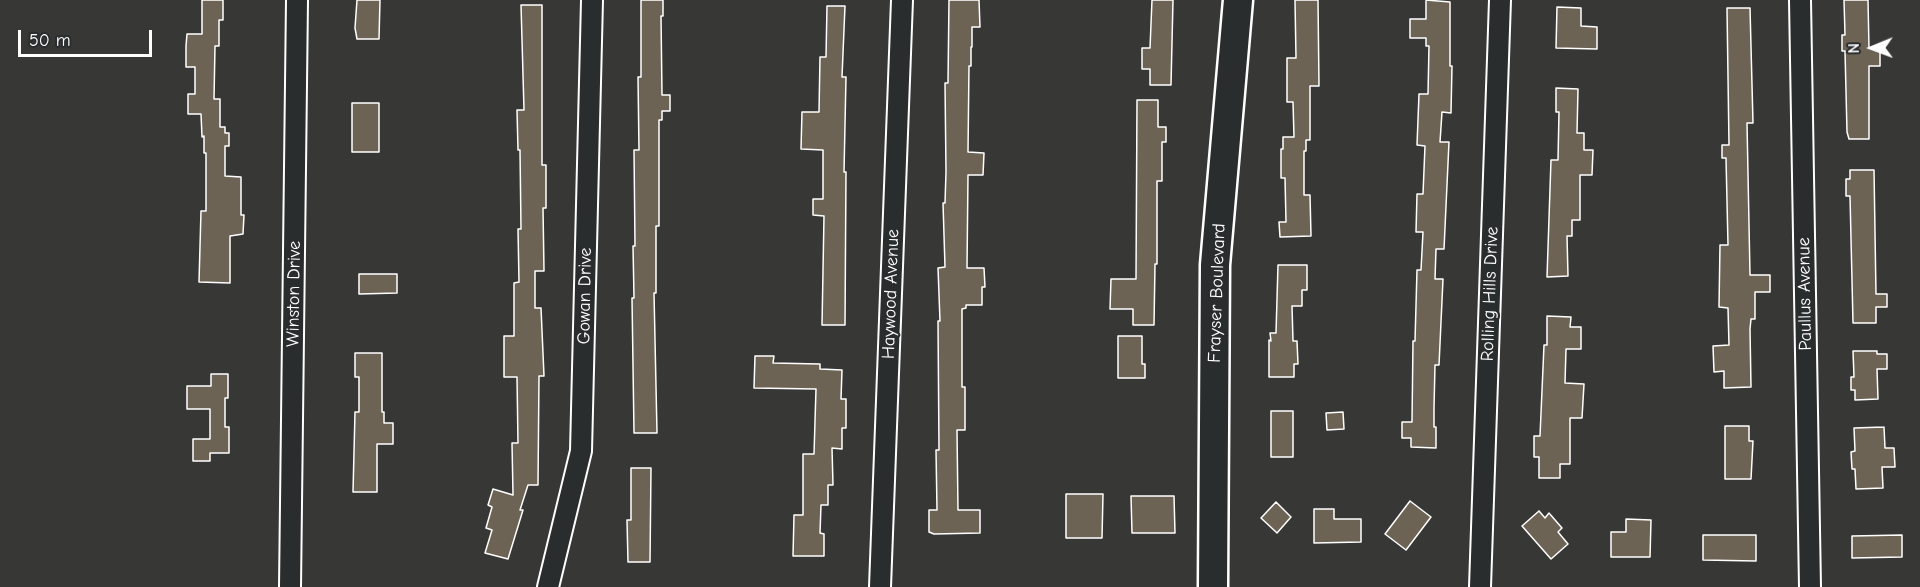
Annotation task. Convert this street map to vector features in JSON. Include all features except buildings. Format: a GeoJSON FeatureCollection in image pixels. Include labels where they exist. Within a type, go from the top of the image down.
{"type":"FeatureCollection","features":[{"type":"Feature","properties":{"kind":"main road","name":"Frayser Boulevard"},"geometry":{"type":"LineString","coordinates":[[1213,587],[1215,266],[1238,0]]}},
{"type":"Feature","properties":{"kind":"street","name":"Winston Drive"},"geometry":{"type":"LineString","coordinates":[[290,587],[297,0]]}},
{"type":"Feature","properties":{"kind":"street","name":"Gowan Drive"},"geometry":{"type":"LineString","coordinates":[[548,587],[581,451],[592,0]]}},
{"type":"Feature","properties":{"kind":"street","name":"Haywood Avenue"},"geometry":{"type":"LineString","coordinates":[[880,587],[902,0]]}},
{"type":"Feature","properties":{"kind":"street","name":"Rolling Hills Drive"},"geometry":{"type":"LineString","coordinates":[[1480,587],[1500,0]]}},
{"type":"Feature","properties":{"kind":"street","name":"Paullus Avenue"},"geometry":{"type":"LineString","coordinates":[[1800,0],[1810,587]]}}]}
